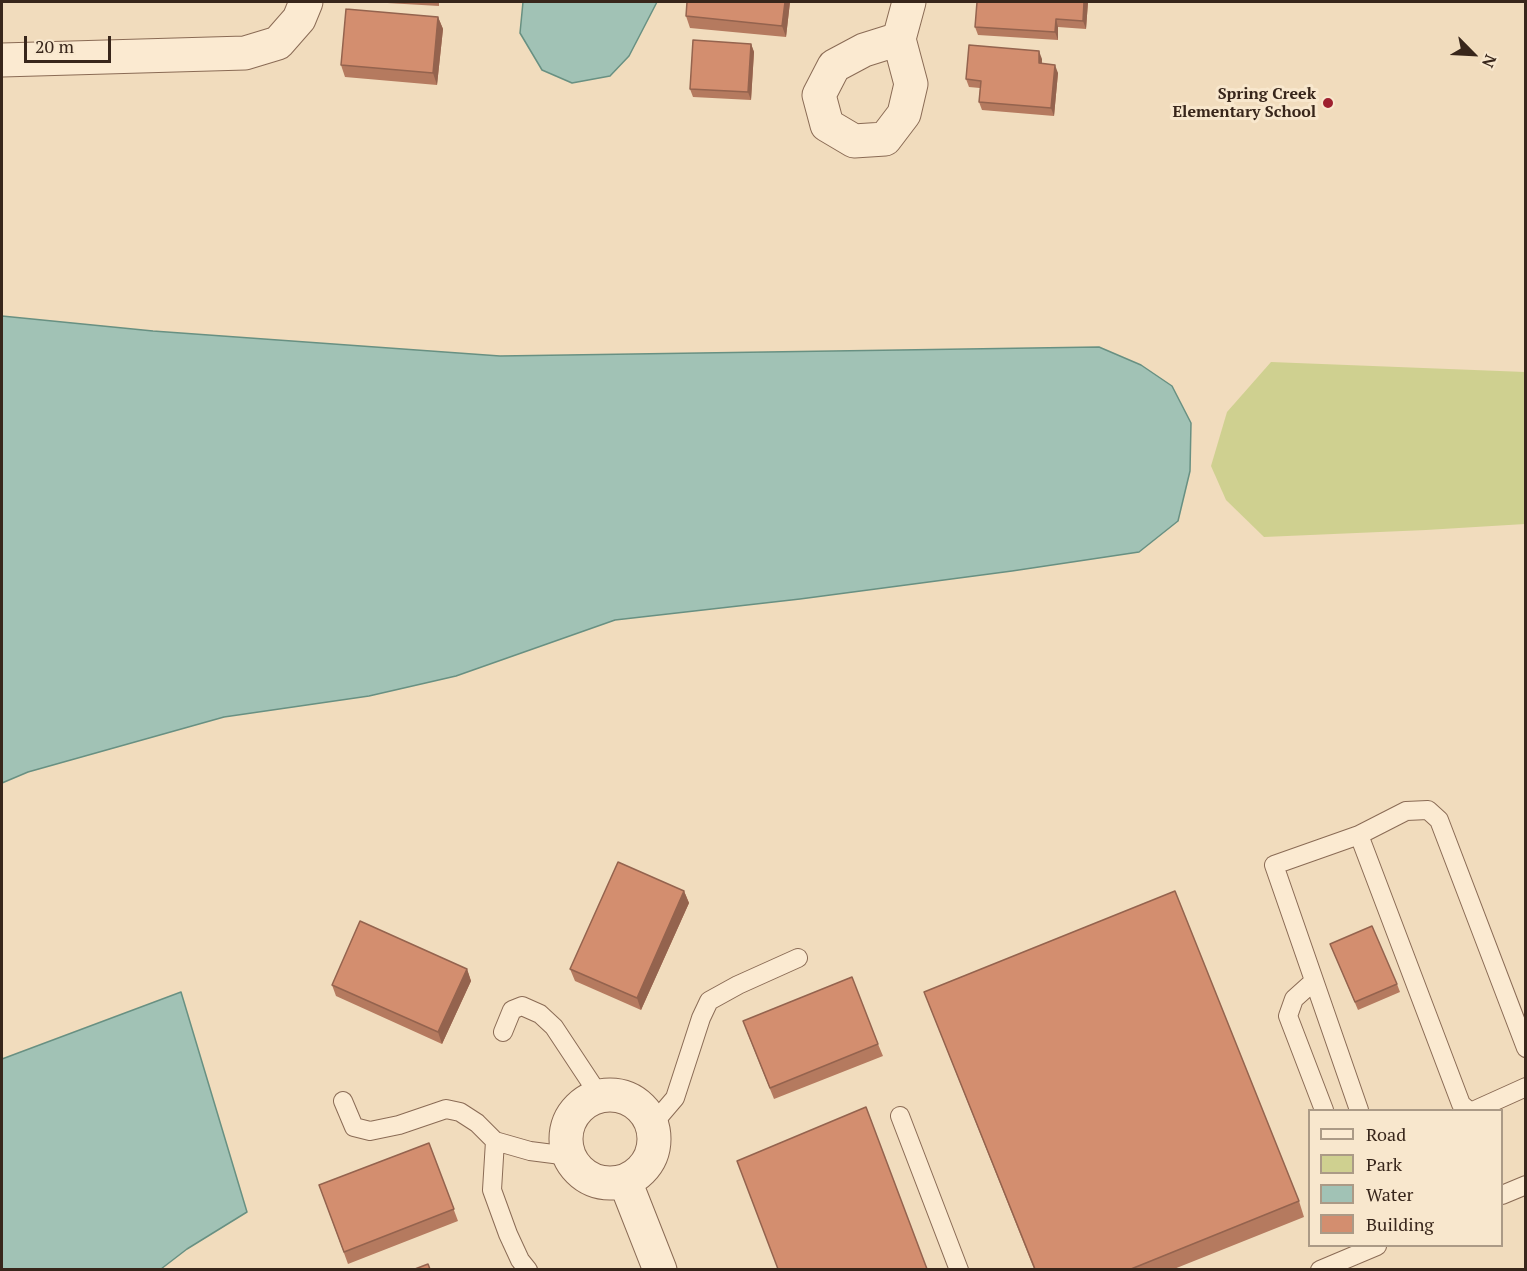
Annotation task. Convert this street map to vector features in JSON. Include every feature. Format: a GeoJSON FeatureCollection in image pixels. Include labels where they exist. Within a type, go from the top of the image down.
{"type":"FeatureCollection","features":[{"type":"Feature","properties":{"kind":"street"},"geometry":{"type":"LineString","coordinates":[[2,60],[245,53],[278,43],[299,19],[306,2]]}},
{"type":"Feature","properties":{"kind":"street"},"geometry":{"type":"LineString","coordinates":[[899,39],[909,2]]}},
{"type":"Feature","properties":{"kind":"street"},"geometry":{"type":"LineString","coordinates":[[608,1094],[628,1098],[644,1110],[652,1125],[655,1144],[649,1161],[639,1173],[626,1181],[616,1184],[597,1182],[583,1175],[572,1164],[566,1146],[567,1127],[576,1109],[598,1095],[608,1094]]}},
{"type":"Feature","properties":{"kind":"street"},"geometry":{"type":"LineString","coordinates":[[626,1181],[660,1269]]}},
{"type":"Feature","properties":{"kind":"lane"},"geometry":{"type":"LineString","coordinates":[[1359,1109],[1275,865],[1359,835],[1406,812],[1428,810],[1439,820],[1526,1048]]}},
{"type":"Feature","properties":{"kind":"lane"},"geometry":{"type":"LineString","coordinates":[[1359,835],[1461,1104],[1467,1109]]}},
{"type":"Feature","properties":{"kind":"lane"},"geometry":{"type":"LineString","coordinates":[[652,1125],[675,1098],[701,1018],[709,1001],[798,958]]}},
{"type":"Feature","properties":{"kind":"lane"},"geometry":{"type":"LineString","coordinates":[[1314,981],[1294,999],[1288,1016],[1324,1109]]}},
{"type":"Feature","properties":{"kind":"lane"},"geometry":{"type":"LineString","coordinates":[[503,1032],[512,1010],[522,1006],[540,1014],[554,1027],[598,1095]]}},
{"type":"Feature","properties":{"kind":"lane"},"geometry":{"type":"LineString","coordinates":[[1477,1109],[1526,1087]]}},
{"type":"Feature","properties":{"kind":"lane"},"geometry":{"type":"LineString","coordinates":[[342,1101],[354,1127],[370,1131],[399,1125],[446,1109],[460,1112],[477,1123],[495,1141],[530,1151],[569,1156]]}},
{"type":"Feature","properties":{"kind":"lane"},"geometry":{"type":"LineString","coordinates":[[900,1116],[959,1269]]}},
{"type":"Feature","properties":{"kind":"lane"},"geometry":{"type":"LineString","coordinates":[[495,1141],[492,1190],[512,1243],[520,1260],[528,1269]]}},
{"type":"Feature","properties":{"kind":"lane"},"geometry":{"type":"LineString","coordinates":[[1503,1195],[1526,1185]]}},
{"type":"Feature","properties":{"kind":"lane"},"geometry":{"type":"LineString","coordinates":[[1326,1268],[1374,1247]]}},
{"type":"Feature","properties":{"kind":"green space"},"geometry":{"type":"Polygon","coordinates":[[[1271,362],[1525,372],[1525,524],[1264,537],[1226,500],[1211,466],[1227,412],[1271,362]]]}},
{"type":"Feature","properties":{"kind":"water"},"geometry":{"type":"Polygon","coordinates":[[[523,2],[657,2],[629,56],[610,76],[572,83],[542,70],[520,33],[523,2]]]}},
{"type":"Feature","properties":{"kind":"water"},"geometry":{"type":"Polygon","coordinates":[[[2,316],[153,331],[500,356],[1099,347],[1141,365],[1172,386],[1191,423],[1190,471],[1178,521],[1139,552],[800,599],[615,620],[456,676],[369,696],[224,717],[28,772],[2,783],[2,316]]]}},
{"type":"Feature","properties":{"kind":"water"},"geometry":{"type":"Polygon","coordinates":[[[181,992],[247,1212],[187,1249],[161,1269],[2,1269],[2,1059],[181,992]]]}},
{"type":"Feature","properties":{"kind":"building"},"geometry":{"type":"Polygon","coordinates":[[[687,2],[785,2],[782,26],[686,16],[687,2]]]}},
{"type":"Feature","properties":{"kind":"building"},"geometry":{"type":"Polygon","coordinates":[[[977,2],[1084,2],[1083,21],[1056,19],[1055,32],[975,27],[977,2]]]}},
{"type":"Feature","properties":{"kind":"building"},"geometry":{"type":"Polygon","coordinates":[[[346,9],[438,17],[433,73],[341,65],[346,9]]]}},
{"type":"Feature","properties":{"kind":"building"},"geometry":{"type":"Polygon","coordinates":[[[693,40],[751,44],[748,92],[690,89],[693,40]]]}},
{"type":"Feature","properties":{"kind":"building"},"geometry":{"type":"Polygon","coordinates":[[[969,45],[1039,51],[1039,63],[1055,65],[1051,108],[979,102],[981,81],[966,79],[969,45]]]}},
{"type":"Feature","properties":{"kind":"building"},"geometry":{"type":"Polygon","coordinates":[[[618,862],[684,891],[637,998],[570,969],[618,862]]]}},
{"type":"Feature","properties":{"kind":"building"},"geometry":{"type":"Polygon","coordinates":[[[1175,891],[1299,1201],[1131,1269],[1035,1269],[924,992],[1175,891]]]}},
{"type":"Feature","properties":{"kind":"building"},"geometry":{"type":"Polygon","coordinates":[[[360,921],[467,969],[438,1032],[332,985],[360,921]]]}},
{"type":"Feature","properties":{"kind":"building"},"geometry":{"type":"Polygon","coordinates":[[[1372,926],[1397,984],[1355,1002],[1330,944],[1372,926]]]}},
{"type":"Feature","properties":{"kind":"building"},"geometry":{"type":"Polygon","coordinates":[[[852,977],[878,1044],[770,1088],[743,1021],[852,977]]]}},
{"type":"Feature","properties":{"kind":"building"},"geometry":{"type":"Polygon","coordinates":[[[866,1107],[927,1269],[778,1269],[737,1161],[866,1107]]]}},
{"type":"Feature","properties":{"kind":"building"},"geometry":{"type":"Polygon","coordinates":[[[429,1143],[454,1209],[344,1252],[319,1185],[429,1143]]]}},
{"type":"Feature","properties":{"kind":"building"},"geometry":{"type":"Polygon","coordinates":[[[428,1264],[430,1269],[415,1269],[428,1264]]]}},
{"type":"Feature","properties":{"kind":"place","name":"Spring Creek Elementary School"},"geometry":{"type":"Point","coordinates":[1328,103]}}]}
